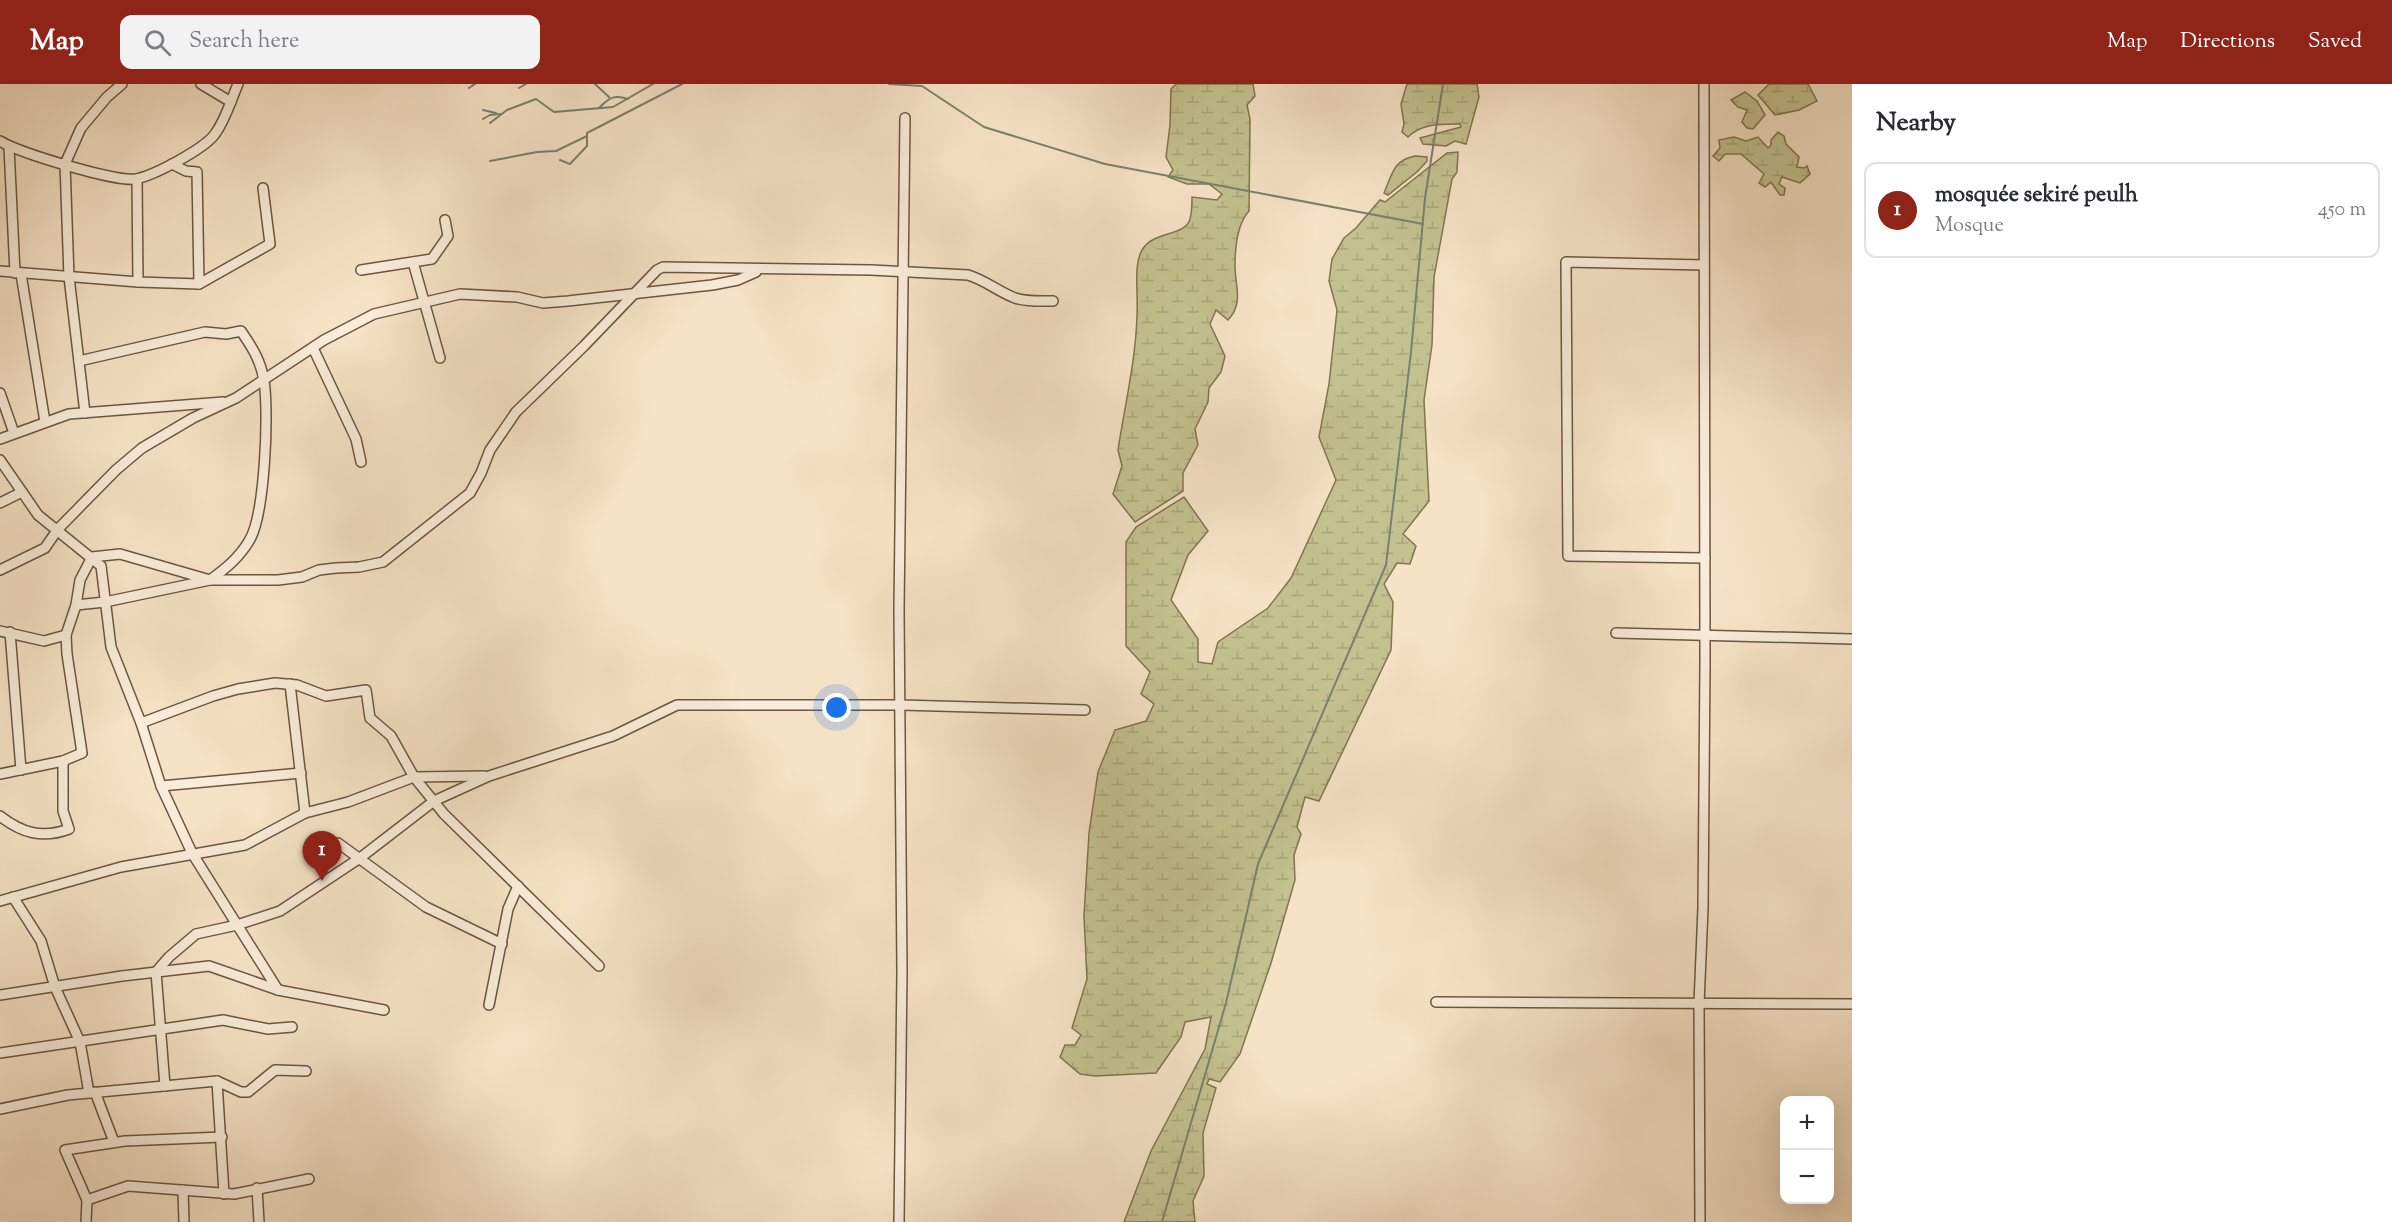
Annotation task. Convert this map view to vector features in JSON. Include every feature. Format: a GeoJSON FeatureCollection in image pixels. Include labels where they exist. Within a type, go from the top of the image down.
{"type":"FeatureCollection","features":[{"type":"Feature","properties":{"kind":"street"},"geometry":{"type":"LineString","coordinates":[[85,413],[69,277],[65,164],[81,128],[107,97],[122,84]]}},
{"type":"Feature","properties":{"kind":"street"},"geometry":{"type":"LineString","coordinates":[[201,84],[231,102]]}},
{"type":"Feature","properties":{"kind":"street"},"geometry":{"type":"LineString","coordinates":[[0,141],[9,147],[65,164],[118,178],[136,178],[187,157],[214,135],[238,84]]}},
{"type":"Feature","properties":{"kind":"street"},"geometry":{"type":"LineString","coordinates":[[1700,1222],[1699,1004],[1703,908],[1705,637],[1704,84]]}},
{"type":"Feature","properties":{"kind":"street"},"geometry":{"type":"LineString","coordinates":[[899,1222],[902,972],[899,610],[905,118]]}},
{"type":"Feature","properties":{"kind":"street"},"geometry":{"type":"LineString","coordinates":[[9,147],[18,273],[45,422]]}},
{"type":"Feature","properties":{"kind":"street"},"geometry":{"type":"LineString","coordinates":[[172,164],[186,171],[197,172],[199,284]]}},
{"type":"Feature","properties":{"kind":"street"},"geometry":{"type":"LineString","coordinates":[[136,178],[138,282]]}},
{"type":"Feature","properties":{"kind":"street"},"geometry":{"type":"LineString","coordinates":[[0,271],[138,282],[199,284],[270,244],[263,188]]}},
{"type":"Feature","properties":{"kind":"street"},"geometry":{"type":"LineString","coordinates":[[361,270],[432,259],[448,236],[446,220]]}},
{"type":"Feature","properties":{"kind":"street"},"geometry":{"type":"LineString","coordinates":[[413,262],[440,357]]}},
{"type":"Feature","properties":{"kind":"street"},"geometry":{"type":"LineString","coordinates":[[1704,265],[1566,262],[1568,556],[1705,558]]}},
{"type":"Feature","properties":{"kind":"street"},"geometry":{"type":"LineString","coordinates":[[76,605],[105,602],[210,580],[261,581],[302,577],[320,570],[375,565],[397,553],[470,492],[481,474],[490,450],[516,412],[657,270],[663,267],[968,275],[1016,298],[1026,301],[1053,301]]}},
{"type":"Feature","properties":{"kind":"street"},"geometry":{"type":"LineString","coordinates":[[0,570],[45,548],[58,529],[116,470],[142,448],[193,418],[231,401],[313,348],[374,314],[460,294],[518,297],[543,303],[712,285],[738,280],[760,270]]}},
{"type":"Feature","properties":{"kind":"street"},"geometry":{"type":"LineString","coordinates":[[79,361],[206,332],[226,334],[241,331],[257,355],[264,381],[265,457],[255,529],[250,541],[236,559],[210,580]]}},
{"type":"Feature","properties":{"kind":"street"},"geometry":{"type":"LineString","coordinates":[[313,348],[356,439],[361,462]]}},
{"type":"Feature","properties":{"kind":"street"},"geometry":{"type":"LineString","coordinates":[[0,393],[14,434]]}},
{"type":"Feature","properties":{"kind":"street"},"geometry":{"type":"LineString","coordinates":[[0,439],[69,414],[231,401]]}},
{"type":"Feature","properties":{"kind":"street"},"geometry":{"type":"LineString","coordinates":[[0,460],[38,515],[101,566],[111,647],[141,723],[161,786],[192,853],[278,990]]}},
{"type":"Feature","properties":{"kind":"street"},"geometry":{"type":"LineString","coordinates":[[0,502],[22,492]]}},
{"type":"Feature","properties":{"kind":"street"},"geometry":{"type":"LineString","coordinates":[[92,557],[120,554],[210,580]]}},
{"type":"Feature","properties":{"kind":"street"},"geometry":{"type":"LineString","coordinates":[[0,774],[63,761],[82,753],[66,635],[76,605],[80,580],[92,557]]}},
{"type":"Feature","properties":{"kind":"street"},"geometry":{"type":"LineString","coordinates":[[21,770],[5,631],[44,641],[66,635]]}},
{"type":"Feature","properties":{"kind":"street"},"geometry":{"type":"LineString","coordinates":[[1616,633],[1852,639]]}},
{"type":"Feature","properties":{"kind":"street"},"geometry":{"type":"LineString","coordinates":[[141,723],[213,696],[275,683],[290,684],[326,696],[366,690],[370,718],[391,736],[414,777],[444,814],[599,966]]}},
{"type":"Feature","properties":{"kind":"street"},"geometry":{"type":"LineString","coordinates":[[290,684],[305,813]]}},
{"type":"Feature","properties":{"kind":"street"},"geometry":{"type":"LineString","coordinates":[[165,1086],[156,972],[170,957],[196,934],[237,925],[280,911],[360,858],[434,801],[489,776],[613,736],[678,705],[901,705],[1085,710]]}},
{"type":"Feature","properties":{"kind":"street"},"geometry":{"type":"LineString","coordinates":[[0,816],[13,826],[29,833],[49,833],[69,829],[63,811],[63,761]]}},
{"type":"Feature","properties":{"kind":"street"},"geometry":{"type":"LineString","coordinates":[[161,786],[301,773]]}},
{"type":"Feature","properties":{"kind":"street"},"geometry":{"type":"LineString","coordinates":[[0,901],[121,867],[245,845],[305,813],[348,802],[414,777],[489,776]]}},
{"type":"Feature","properties":{"kind":"street"},"geometry":{"type":"LineString","coordinates":[[338,843],[426,907],[502,944]]}},
{"type":"Feature","properties":{"kind":"street"},"geometry":{"type":"LineString","coordinates":[[489,1005],[508,909],[518,886]]}},
{"type":"Feature","properties":{"kind":"street"},"geometry":{"type":"LineString","coordinates":[[13,897],[41,940],[55,987],[80,1042],[92,1092],[114,1142]]}},
{"type":"Feature","properties":{"kind":"street"},"geometry":{"type":"LineString","coordinates":[[0,995],[208,966],[278,990],[384,1010]]}},
{"type":"Feature","properties":{"kind":"street"},"geometry":{"type":"LineString","coordinates":[[1436,1002],[1852,1004]]}},
{"type":"Feature","properties":{"kind":"street"},"geometry":{"type":"LineString","coordinates":[[0,1053],[223,1020],[268,1029],[292,1027]]}},
{"type":"Feature","properties":{"kind":"street"},"geometry":{"type":"LineString","coordinates":[[0,1109],[92,1092],[217,1081],[241,1092],[248,1092],[275,1070],[306,1071]]}},
{"type":"Feature","properties":{"kind":"street"},"geometry":{"type":"LineString","coordinates":[[217,1081],[224,1194]]}},
{"type":"Feature","properties":{"kind":"street"},"geometry":{"type":"LineString","coordinates":[[86,1222],[87,1200],[65,1150],[114,1142],[180,1137],[222,1137]]}},
{"type":"Feature","properties":{"kind":"street"},"geometry":{"type":"LineString","coordinates":[[87,1200],[129,1186],[234,1194],[309,1179]]}},
{"type":"Feature","properties":{"kind":"street"},"geometry":{"type":"LineString","coordinates":[[257,1188],[259,1222]]}},
{"type":"Feature","properties":{"kind":"street"},"geometry":{"type":"LineString","coordinates":[[183,1190],[184,1222]]}},
{"type":"Feature","properties":{"kind":"green space"},"geometry":{"type":"Polygon","coordinates":[[[1176,84],[1253,84],[1255,96],[1247,105],[1250,119],[1249,211],[1239,230],[1236,245],[1235,266],[1238,294],[1236,307],[1228,320],[1216,310],[1210,324],[1225,356],[1221,372],[1209,388],[1208,402],[1195,429],[1198,445],[1183,473],[1183,491],[1135,522],[1113,494],[1122,466],[1118,450],[1136,334],[1138,260],[1142,250],[1154,239],[1187,225],[1191,214],[1192,197],[1217,200],[1222,194],[1209,184],[1187,184],[1168,177],[1173,170],[1166,157],[1171,89],[1176,84]]]}},
{"type":"Feature","properties":{"kind":"green space"},"geometry":{"type":"Polygon","coordinates":[[[1407,84],[1477,84],[1479,97],[1466,144],[1455,141],[1446,146],[1423,144],[1420,138],[1461,127],[1460,124],[1439,124],[1426,127],[1408,137],[1402,132],[1404,124],[1401,104],[1407,84]]]}},
{"type":"Feature","properties":{"kind":"green space"},"geometry":{"type":"Polygon","coordinates":[[[1769,84],[1808,84],[1817,101],[1799,110],[1775,115],[1758,95],[1769,84]]]}},
{"type":"Feature","properties":{"kind":"green space"},"geometry":{"type":"Polygon","coordinates":[[[1745,92],[1757,101],[1765,115],[1753,129],[1747,128],[1742,122],[1747,110],[1738,107],[1731,100],[1745,92]]]}},
{"type":"Feature","properties":{"kind":"green space"},"geometry":{"type":"Polygon","coordinates":[[[1778,132],[1784,136],[1786,144],[1799,157],[1797,167],[1807,166],[1810,174],[1800,183],[1782,177],[1779,184],[1785,188],[1784,195],[1780,195],[1771,182],[1765,187],[1759,183],[1764,174],[1741,154],[1725,154],[1719,161],[1713,156],[1720,148],[1719,140],[1734,137],[1746,141],[1758,137],[1768,148],[1778,132]]]}},
{"type":"Feature","properties":{"kind":"green space"},"geometry":{"type":"Polygon","coordinates":[[[1458,152],[1457,172],[1452,179],[1434,277],[1432,345],[1424,400],[1429,501],[1403,534],[1416,546],[1410,564],[1397,563],[1384,584],[1393,602],[1391,650],[1319,801],[1305,797],[1297,827],[1301,834],[1294,855],[1295,880],[1271,963],[1240,1054],[1220,1082],[1209,1079],[1207,1084],[1216,1088],[1203,1133],[1204,1176],[1193,1201],[1195,1222],[1124,1222],[1151,1151],[1205,1049],[1211,1017],[1185,1022],[1181,1037],[1156,1073],[1095,1076],[1080,1074],[1060,1057],[1065,1045],[1075,1045],[1081,1035],[1072,1028],[1087,979],[1084,916],[1089,833],[1098,772],[1115,730],[1146,721],[1154,704],[1141,694],[1150,672],[1126,646],[1126,542],[1136,527],[1184,497],[1208,531],[1188,555],[1171,600],[1198,639],[1198,662],[1212,664],[1218,642],[1268,608],[1291,578],[1336,480],[1319,437],[1329,384],[1337,310],[1329,281],[1332,259],[1344,238],[1356,228],[1380,200],[1385,202],[1447,153],[1458,152]]]}},
{"type":"Feature","properties":{"kind":"green space"},"geometry":{"type":"Polygon","coordinates":[[[1415,156],[1427,157],[1427,161],[1388,195],[1384,193],[1394,169],[1402,161],[1415,156]]]}},
{"type":"Feature","properties":{"kind":"waterway"},"geometry":{"type":"LineString","coordinates":[[469,88],[475,84]]}},
{"type":"Feature","properties":{"kind":"waterway"},"geometry":{"type":"LineString","coordinates":[[519,88],[526,84]]}},
{"type":"Feature","properties":{"kind":"waterway"},"geometry":{"type":"LineString","coordinates":[[595,84],[609,97]]}},
{"type":"Feature","properties":{"kind":"waterway"},"geometry":{"type":"LineString","coordinates":[[490,123],[507,110],[536,99],[554,112],[613,107],[653,84]]}},
{"type":"Feature","properties":{"kind":"waterway"},"geometry":{"type":"LineString","coordinates":[[560,160],[570,164],[587,146],[587,133],[682,84]]}},
{"type":"Feature","properties":{"kind":"waterway"},"geometry":{"type":"LineString","coordinates":[[889,84],[922,86],[984,127],[1105,164],[1423,224]]}},
{"type":"Feature","properties":{"kind":"waterway"},"geometry":{"type":"LineString","coordinates":[[1162,1222],[1226,1003],[1258,864],[1386,565],[1411,352],[1425,198],[1443,84]]}},
{"type":"Feature","properties":{"kind":"waterway"},"geometry":{"type":"LineString","coordinates":[[599,108],[612,98],[628,99]]}},
{"type":"Feature","properties":{"kind":"waterway"},"geometry":{"type":"LineString","coordinates":[[483,110],[496,113]]}},
{"type":"Feature","properties":{"kind":"waterway"},"geometry":{"type":"LineString","coordinates":[[483,119],[490,115],[500,114]]}},
{"type":"Feature","properties":{"kind":"waterway"},"geometry":{"type":"LineString","coordinates":[[490,161],[537,152],[556,151],[587,136]]}},
{"type":"Feature","properties":{"kind":"place","name":"mosquée sekiré peulh"},"geometry":{"type":"Point","coordinates":[322,881]}}]}
